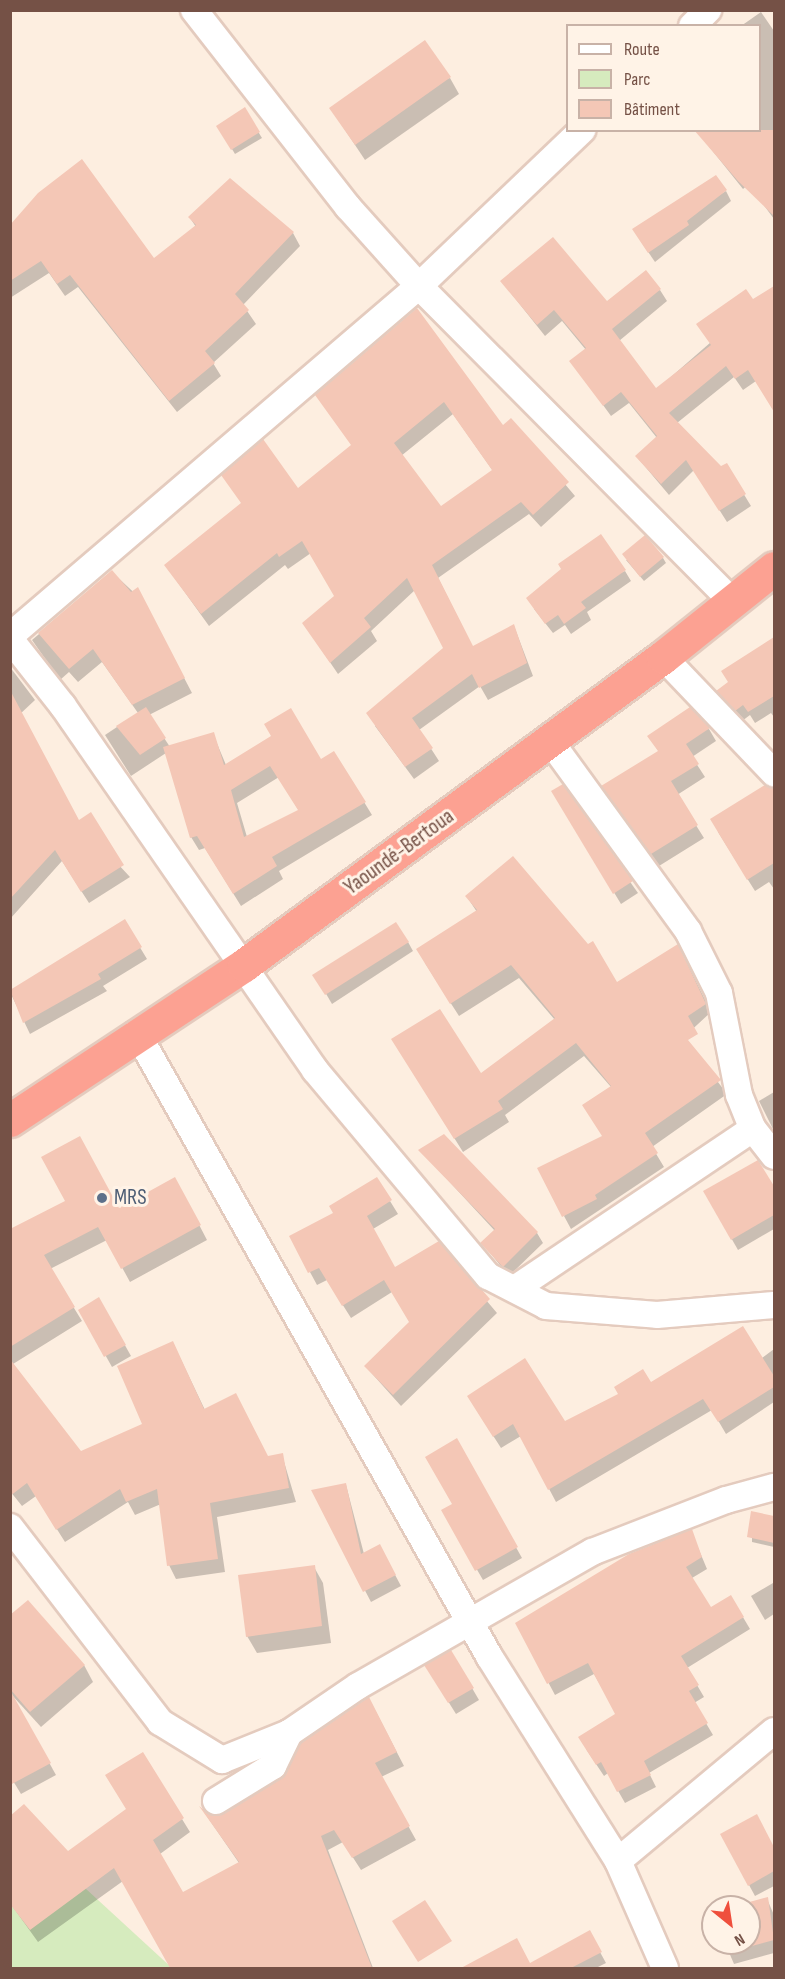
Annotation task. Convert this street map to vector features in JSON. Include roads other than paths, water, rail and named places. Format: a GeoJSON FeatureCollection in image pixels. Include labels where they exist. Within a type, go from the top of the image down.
{"type":"FeatureCollection","features":[{"type":"Feature","properties":{"kind":"highway","name":"Yaoundé-Bertoua"},"geometry":{"type":"LineString","coordinates":[[10,1120],[244,965],[663,657],[774,568]]}},
{"type":"Feature","properties":{"kind":"street"},"geometry":{"type":"LineString","coordinates":[[194,10],[348,207],[419,286],[733,602]]}},
{"type":"Feature","properties":{"kind":"street"},"geometry":{"type":"LineString","coordinates":[[694,24],[708,10]]}},
{"type":"Feature","properties":{"kind":"street"},"geometry":{"type":"LineString","coordinates":[[580,132],[419,286],[10,637],[244,965],[315,1070],[480,1267],[546,1306],[657,1315],[774,1305]]}},
{"type":"Feature","properties":{"kind":"street"},"geometry":{"type":"LineString","coordinates":[[663,657],[774,773]]}},
{"type":"Feature","properties":{"kind":"street"},"geometry":{"type":"LineString","coordinates":[[550,741],[688,931],[719,993],[740,1095],[753,1129],[774,1156]]}},
{"type":"Feature","properties":{"kind":"street"},"geometry":{"type":"LineString","coordinates":[[137,1034],[471,1622],[618,1861],[665,1968]]}},
{"type":"Feature","properties":{"kind":"street"},"geometry":{"type":"LineString","coordinates":[[516,1288],[753,1129]]}},
{"type":"Feature","properties":{"kind":"street"},"geometry":{"type":"LineString","coordinates":[[10,1527],[160,1722],[222,1760],[290,1733],[358,1686],[592,1552],[726,1500],[774,1487]]}},
{"type":"Feature","properties":{"kind":"street"},"geometry":{"type":"LineString","coordinates":[[618,1861],[774,1731]]}},
{"type":"Feature","properties":{"kind":"street"},"geometry":{"type":"LineString","coordinates":[[216,1802],[273,1766],[290,1733]]}},
{"type":"Feature","properties":{"kind":"place","name":"MRS"},"geometry":{"type":"Point","coordinates":[102,1198]}}]}
